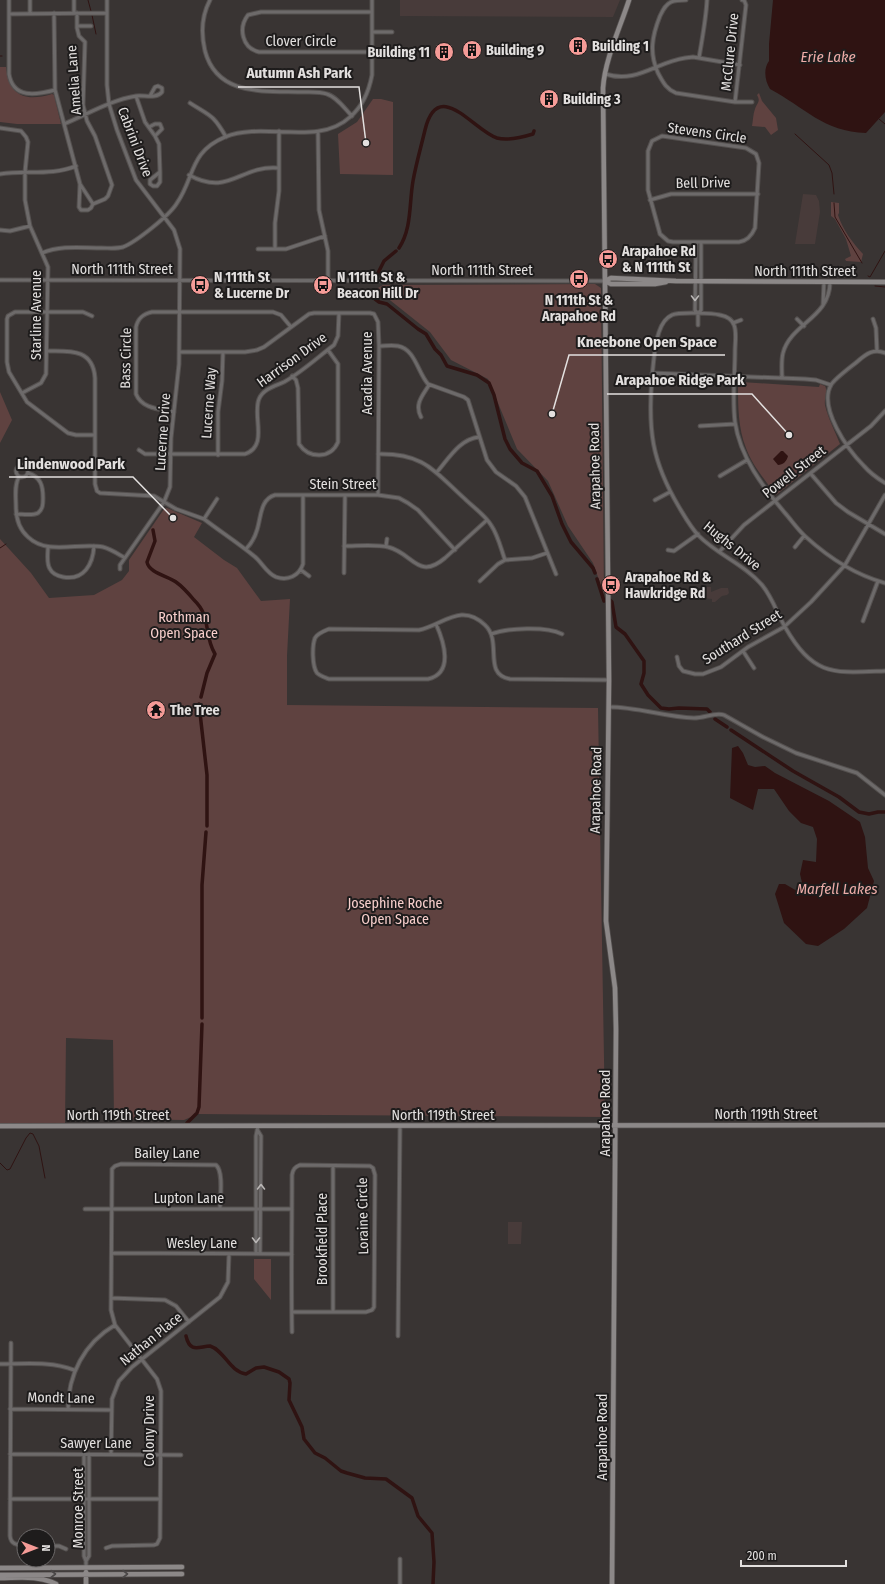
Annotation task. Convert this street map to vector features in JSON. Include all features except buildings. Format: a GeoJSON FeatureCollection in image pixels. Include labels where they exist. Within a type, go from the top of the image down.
{"type":"FeatureCollection","features":[{"type":"Feature","properties":{"kind":"main road","name":"Arapahoe Road"},"geometry":{"type":"LineString","coordinates":[[612,1584],[616,1125],[615,988],[606,921],[609,680],[602,94],[605,74],[612,47],[630,0]]}},
{"type":"Feature","properties":{"kind":"main road","name":"North 111th Street"},"geometry":{"type":"LineString","coordinates":[[605,281],[611,284],[647,284],[676,281],[885,282]]}},
{"type":"Feature","properties":{"kind":"main road","name":"North 119th Street"},"geometry":{"type":"LineString","coordinates":[[0,1126],[258,1128],[400,1126],[885,1125]]}},
{"type":"Feature","properties":{"kind":"main road"},"geometry":{"type":"LineString","coordinates":[[0,1568],[182,1567]]}},
{"type":"Feature","properties":{"kind":"main road","name":"Monroe Street"},"geometry":{"type":"LineString","coordinates":[[86,1568],[86,1584]]}},
{"type":"Feature","properties":{"kind":"main road"},"geometry":{"type":"LineString","coordinates":[[0,1575],[182,1574]]}},
{"type":"Feature","properties":{"kind":"main road"},"geometry":{"type":"LineString","coordinates":[[0,1578],[37,1578],[56,1584]]}},
{"type":"Feature","properties":{"kind":"street"},"geometry":{"type":"LineString","coordinates":[[9,0],[9,74],[11,84],[24,93],[43,93],[55,90]]}},
{"type":"Feature","properties":{"kind":"street"},"geometry":{"type":"LineString","coordinates":[[30,0],[30,14]]}},
{"type":"Feature","properties":{"kind":"street","name":"Amelia Lane"},"geometry":{"type":"LineString","coordinates":[[74,0],[79,36],[85,42],[83,105],[112,185],[108,196],[105,199],[93,204]]}},
{"type":"Feature","properties":{"kind":"street","name":"Cabrini Drive"},"geometry":{"type":"LineString","coordinates":[[107,0],[107,85],[109,104],[136,180],[174,230],[178,241],[179,280]]}},
{"type":"Feature","properties":{"kind":"street"},"geometry":{"type":"LineString","coordinates":[[210,0],[204,13],[204,48],[211,64],[224,79],[237,86],[256,91],[322,92],[335,98],[352,116]]}},
{"type":"Feature","properties":{"kind":"street"},"geometry":{"type":"LineString","coordinates":[[42,253],[62,248],[115,248],[124,246],[164,217],[178,202],[196,160],[209,146],[226,137],[248,132],[318,132],[337,127],[352,116],[361,105],[370,85],[372,52],[372,0]]}},
{"type":"Feature","properties":{"kind":"street"},"geometry":{"type":"LineString","coordinates":[[686,0],[671,2],[665,6],[656,25],[652,48],[656,68],[666,86],[676,93],[735,102],[752,102]]}},
{"type":"Feature","properties":{"kind":"street"},"geometry":{"type":"LineString","coordinates":[[699,58],[702,32],[707,17],[707,0]]}},
{"type":"Feature","properties":{"kind":"street","name":"McClure Drive"},"geometry":{"type":"LineString","coordinates":[[735,102],[746,5],[744,0],[742,0]]}},
{"type":"Feature","properties":{"kind":"street","name":"Clover Circle"},"geometry":{"type":"LineString","coordinates":[[372,12],[261,12],[248,15],[243,24],[243,39],[252,51],[259,52],[372,52]]}},
{"type":"Feature","properties":{"kind":"street"},"geometry":{"type":"LineString","coordinates":[[9,14],[107,13]]}},
{"type":"Feature","properties":{"kind":"street"},"geometry":{"type":"LineString","coordinates":[[54,14],[55,90],[80,184],[79,201],[81,210],[88,210],[93,204],[80,184]]}},
{"type":"Feature","properties":{"kind":"street"},"geometry":{"type":"LineString","coordinates":[[77,26],[92,26]]}},
{"type":"Feature","properties":{"kind":"street"},"geometry":{"type":"LineString","coordinates":[[372,32],[392,32]]}},
{"type":"Feature","properties":{"kind":"street"},"geometry":{"type":"LineString","coordinates":[[605,74],[612,77],[627,77],[656,68],[680,58],[699,58],[740,65]]}},
{"type":"Feature","properties":{"kind":"street"},"geometry":{"type":"LineString","coordinates":[[136,96],[142,116],[155,136],[160,150],[160,172],[160,182],[157,186],[153,186],[150,184],[150,180],[160,172]]}},
{"type":"Feature","properties":{"kind":"street"},"geometry":{"type":"LineString","coordinates":[[64,124],[114,102],[136,96],[150,96]]}},
{"type":"Feature","properties":{"kind":"street"},"geometry":{"type":"LineString","coordinates":[[190,103],[208,113],[216,120],[226,137]]}},
{"type":"Feature","properties":{"kind":"street"},"geometry":{"type":"LineString","coordinates":[[149,127],[155,124],[160,124],[162,129],[155,136]]}},
{"type":"Feature","properties":{"kind":"street","name":"Starline Avenue"},"geometry":{"type":"LineString","coordinates":[[0,128],[21,131],[26,137],[28,148],[25,172],[25,200],[30,226],[48,267],[47,370],[41,383],[22,393]]}},
{"type":"Feature","properties":{"kind":"street"},"geometry":{"type":"LineString","coordinates":[[275,249],[275,223],[279,191],[279,131]]}},
{"type":"Feature","properties":{"kind":"street"},"geometry":{"type":"LineString","coordinates":[[318,132],[319,210],[326,236],[328,251],[328,281]]}},
{"type":"Feature","properties":{"kind":"street","name":"Stevens Circle"},"geometry":{"type":"LineString","coordinates":[[669,136],[746,148],[755,153],[759,163],[758,194],[755,228],[753,232],[743,241],[673,242],[664,238],[660,234],[650,200],[648,190],[649,146],[657,138],[669,136]]}},
{"type":"Feature","properties":{"kind":"street"},"geometry":{"type":"LineString","coordinates":[[0,174],[54,172],[76,166]]}},
{"type":"Feature","properties":{"kind":"street"},"geometry":{"type":"LineString","coordinates":[[189,175],[210,183],[220,184],[257,169],[278,168]]}},
{"type":"Feature","properties":{"kind":"street","name":"Bell Drive"},"geometry":{"type":"LineString","coordinates":[[650,200],[671,194],[758,194]]}},
{"type":"Feature","properties":{"kind":"street"},"geometry":{"type":"LineString","coordinates":[[0,230],[10,231],[30,226]]}},
{"type":"Feature","properties":{"kind":"street"},"geometry":{"type":"LineString","coordinates":[[258,249],[294,247],[326,236]]}},
{"type":"Feature","properties":{"kind":"street"},"geometry":{"type":"LineString","coordinates":[[696,242],[701,310],[698,314]]}},
{"type":"Feature","properties":{"kind":"street"},"geometry":{"type":"LineString","coordinates":[[698,324],[698,314],[695,310],[699,282],[701,242]]}},
{"type":"Feature","properties":{"kind":"street","name":"North 111th Street"},"geometry":{"type":"LineString","coordinates":[[0,280],[605,281]]}},
{"type":"Feature","properties":{"kind":"street","name":"Lucerne Drive"},"geometry":{"type":"LineString","coordinates":[[120,569],[120,565],[164,502],[170,487],[174,412],[178,386],[180,352],[179,280]]}},
{"type":"Feature","properties":{"kind":"street"},"geometry":{"type":"LineString","coordinates":[[823,305],[824,282]]}},
{"type":"Feature","properties":{"kind":"street"},"geometry":{"type":"LineString","coordinates":[[782,378],[783,352],[790,338],[817,313],[823,305],[830,293],[830,282]]}},
{"type":"Feature","properties":{"kind":"street"},"geometry":{"type":"LineString","coordinates":[[92,316],[83,312],[11,313],[7,320],[8,368],[27,402],[68,433],[76,435],[95,435]]}},
{"type":"Feature","properties":{"kind":"street","name":"Bass Circle"},"geometry":{"type":"LineString","coordinates":[[174,412],[146,406],[138,399],[135,390],[136,326],[139,318],[146,313],[152,312],[273,312],[281,315],[291,327]]}},
{"type":"Feature","properties":{"kind":"street","name":"Harrison Drive"},"geometry":{"type":"LineString","coordinates":[[139,450],[145,454],[218,455],[245,454],[253,450],[258,440],[259,399],[266,390],[285,381],[334,345],[338,336],[339,313]]}},
{"type":"Feature","properties":{"kind":"street","name":"Acadia Avenue"},"geometry":{"type":"LineString","coordinates":[[180,352],[245,352],[257,350],[264,347],[309,314],[374,314],[378,322],[379,346],[378,495]]}},
{"type":"Feature","properties":{"kind":"street","name":"Hughs Drive"},"geometry":{"type":"LineString","coordinates":[[733,323],[718,314],[673,314],[665,321],[658,334],[652,373],[650,406],[652,437],[660,468],[670,492],[698,534],[719,552],[742,567],[762,585],[784,627],[801,651],[808,658],[826,670],[842,672],[885,671]]}},
{"type":"Feature","properties":{"kind":"street"},"geometry":{"type":"LineString","coordinates":[[797,319],[804,326]]}},
{"type":"Feature","properties":{"kind":"street"},"geometry":{"type":"LineString","coordinates":[[873,319],[876,328],[877,351]]}},
{"type":"Feature","properties":{"kind":"street"},"geometry":{"type":"LineString","coordinates":[[741,320],[733,323],[735,335],[734,376],[736,424],[747,460],[775,501],[804,536],[845,566],[885,583]]}},
{"type":"Feature","properties":{"kind":"street"},"geometry":{"type":"LineString","coordinates":[[379,346],[399,346],[408,351],[424,379],[430,385],[464,397],[468,400],[485,456],[496,472],[516,486],[525,497],[556,574]]}},
{"type":"Feature","properties":{"kind":"street"},"geometry":{"type":"LineString","coordinates":[[292,376],[296,380],[298,388],[300,444],[302,449],[311,454],[329,453],[336,447],[338,442],[338,364],[328,350]]}},
{"type":"Feature","properties":{"kind":"street"},"geometry":{"type":"LineString","coordinates":[[47,352],[73,351],[84,356],[90,361],[95,373],[95,484],[97,491],[104,494],[147,495],[157,497],[176,509],[204,519],[256,557],[266,570],[276,577],[288,578],[294,576],[301,570],[303,564],[303,495]]}},
{"type":"Feature","properties":{"kind":"street"},"geometry":{"type":"LineString","coordinates":[[885,353],[877,351],[867,353],[831,385],[828,407],[832,418],[847,445],[864,466],[885,483]]}},
{"type":"Feature","properties":{"kind":"street","name":"Lucerne Way"},"geometry":{"type":"LineString","coordinates":[[218,455],[218,412],[222,381],[223,352]]}},
{"type":"Feature","properties":{"kind":"street"},"geometry":{"type":"LineString","coordinates":[[652,373],[816,380],[831,385]]}},
{"type":"Feature","properties":{"kind":"street"},"geometry":{"type":"LineString","coordinates":[[421,417],[418,410],[418,405],[430,385]]}},
{"type":"Feature","properties":{"kind":"street","name":"Powell Street"},"geometry":{"type":"LineString","coordinates":[[719,552],[744,525],[871,426],[885,411]]}},
{"type":"Feature","properties":{"kind":"street"},"geometry":{"type":"LineString","coordinates":[[700,426],[736,424]]}},
{"type":"Feature","properties":{"kind":"street"},"geometry":{"type":"LineString","coordinates":[[437,472],[464,442],[474,437],[479,437]]}},
{"type":"Feature","properties":{"kind":"street"},"geometry":{"type":"LineString","coordinates":[[378,454],[391,454],[413,458],[437,472],[487,520],[493,528],[505,560]]}},
{"type":"Feature","properties":{"kind":"street"},"geometry":{"type":"LineString","coordinates":[[720,476],[747,460]]}},
{"type":"Feature","properties":{"kind":"street"},"geometry":{"type":"LineString","coordinates":[[16,514],[35,514],[41,511],[42,508],[42,484],[37,478],[28,473],[28,470],[24,466],[19,467],[16,472],[19,476],[16,488],[16,514],[19,526],[25,534],[38,544],[48,547],[104,547],[125,558]]}},
{"type":"Feature","properties":{"kind":"street"},"geometry":{"type":"LineString","coordinates":[[19,476],[25,477],[28,473]]}},
{"type":"Feature","properties":{"kind":"street"},"geometry":{"type":"LineString","coordinates":[[811,474],[836,503],[868,525],[885,534]]}},
{"type":"Feature","properties":{"kind":"street"},"geometry":{"type":"LineString","coordinates":[[655,500],[670,492]]}},
{"type":"Feature","properties":{"kind":"street","name":"Stein Street"},"geometry":{"type":"LineString","coordinates":[[246,550],[257,531],[266,499],[275,495],[378,495],[399,498],[410,504],[418,510],[454,550]]}},
{"type":"Feature","properties":{"kind":"street","name":"Southard Street"},"geometry":{"type":"LineString","coordinates":[[677,657],[679,666],[683,671],[703,674],[721,667],[748,646],[784,627],[811,602],[845,566],[885,495]]}},
{"type":"Feature","properties":{"kind":"street"},"geometry":{"type":"LineString","coordinates":[[344,573],[345,496]]}},
{"type":"Feature","properties":{"kind":"street"},"geometry":{"type":"LineString","coordinates":[[204,519],[217,498]]}},
{"type":"Feature","properties":{"kind":"street"},"geometry":{"type":"LineString","coordinates":[[344,546],[386,546],[400,552],[414,563],[425,567],[438,564],[487,520]]}},
{"type":"Feature","properties":{"kind":"street"},"geometry":{"type":"LineString","coordinates":[[668,550],[674,551],[698,534]]}},
{"type":"Feature","properties":{"kind":"street"},"geometry":{"type":"LineString","coordinates":[[795,547],[804,536]]}},
{"type":"Feature","properties":{"kind":"street"},"geometry":{"type":"LineString","coordinates":[[386,546],[387,539]]}},
{"type":"Feature","properties":{"kind":"street"},"geometry":{"type":"LineString","coordinates":[[48,547],[48,562],[50,570],[55,574],[66,577],[79,576],[84,572],[94,557],[94,546]]}},
{"type":"Feature","properties":{"kind":"street"},"geometry":{"type":"LineString","coordinates":[[480,581],[498,564],[505,560],[532,558],[547,553]]}},
{"type":"Feature","properties":{"kind":"street"},"geometry":{"type":"LineString","coordinates":[[301,570],[309,576]]}},
{"type":"Feature","properties":{"kind":"street"},"geometry":{"type":"LineString","coordinates":[[863,621],[878,581]]}},
{"type":"Feature","properties":{"kind":"street"},"geometry":{"type":"LineString","coordinates":[[436,624],[443,640],[444,654],[444,666],[442,672],[437,677],[428,679],[329,679],[321,676],[315,668],[314,645],[316,637],[321,632],[329,629],[419,630],[450,617],[468,615],[482,622],[488,628],[494,644],[495,669],[504,678],[510,680],[609,680]]}},
{"type":"Feature","properties":{"kind":"street"},"geometry":{"type":"LineString","coordinates":[[491,634],[502,630],[554,630],[562,634]]}},
{"type":"Feature","properties":{"kind":"street"},"geometry":{"type":"LineString","coordinates":[[743,651],[754,668]]}},
{"type":"Feature","properties":{"kind":"street"},"geometry":{"type":"LineString","coordinates":[[609,707],[630,708],[693,718],[721,714],[796,753],[857,773],[885,795]]}},
{"type":"Feature","properties":{"kind":"street"},"geometry":{"type":"LineString","coordinates":[[398,1336],[400,1126]]}},
{"type":"Feature","properties":{"kind":"street"},"geometry":{"type":"LineString","coordinates":[[256,1254],[256,1136],[258,1128]]}},
{"type":"Feature","properties":{"kind":"street"},"geometry":{"type":"LineString","coordinates":[[258,1128],[261,1136],[260,1254]]}},
{"type":"Feature","properties":{"kind":"street","name":"Bailey Lane"},"geometry":{"type":"LineString","coordinates":[[115,1166],[121,1164],[212,1164],[219,1167],[221,1174],[220,1209]]}},
{"type":"Feature","properties":{"kind":"street","name":"Loraine Circle"},"geometry":{"type":"LineString","coordinates":[[292,1312],[366,1312],[372,1310],[374,1307],[375,1175],[373,1168],[367,1166],[300,1165],[294,1168],[292,1175],[292,1209],[292,1254],[292,1312],[292,1332]]}},
{"type":"Feature","properties":{"kind":"street","name":"Colony Drive"},"geometry":{"type":"LineString","coordinates":[[106,1548],[112,1546],[151,1546],[157,1544],[160,1538],[161,1455],[159,1384],[115,1325],[111,1310],[112,1173],[115,1166]]}},
{"type":"Feature","properties":{"kind":"street","name":"Brookfield Place"},"geometry":{"type":"LineString","coordinates":[[333,1166],[333,1312]]}},
{"type":"Feature","properties":{"kind":"street","name":"Lupton Lane"},"geometry":{"type":"LineString","coordinates":[[85,1209],[292,1209]]}},
{"type":"Feature","properties":{"kind":"street","name":"Wesley Lane"},"geometry":{"type":"LineString","coordinates":[[112,1253],[292,1254]]}},
{"type":"Feature","properties":{"kind":"street","name":"Nathan Place"},"geometry":{"type":"LineString","coordinates":[[111,1454],[111,1410],[113,1395],[119,1381],[125,1374],[224,1293],[228,1282],[229,1254]]}},
{"type":"Feature","properties":{"kind":"street"},"geometry":{"type":"LineString","coordinates":[[111,1298],[165,1300],[176,1306],[189,1322]]}},
{"type":"Feature","properties":{"kind":"street"},"geometry":{"type":"LineString","coordinates":[[68,1409],[69,1390],[74,1370],[90,1345],[115,1325]]}},
{"type":"Feature","properties":{"kind":"street"},"geometry":{"type":"LineString","coordinates":[[11,1343],[10,1536],[12,1542],[16,1544]]}},
{"type":"Feature","properties":{"kind":"street"},"geometry":{"type":"LineString","coordinates":[[0,1364],[51,1364],[74,1370]]}},
{"type":"Feature","properties":{"kind":"street","name":"Mondt Lane"},"geometry":{"type":"LineString","coordinates":[[10,1409],[111,1410]]}},
{"type":"Feature","properties":{"kind":"street","name":"Sawyer Lane"},"geometry":{"type":"LineString","coordinates":[[10,1454],[181,1455]]}},
{"type":"Feature","properties":{"kind":"street","name":"Monroe Street"},"geometry":{"type":"LineString","coordinates":[[84,1454],[84,1556],[86,1568]]}},
{"type":"Feature","properties":{"kind":"street","name":"Monroe Street"},"geometry":{"type":"LineString","coordinates":[[86,1561],[89,1556],[89,1454]]}},
{"type":"Feature","properties":{"kind":"street"},"geometry":{"type":"LineString","coordinates":[[10,1499],[160,1500]]}},
{"type":"Feature","properties":{"kind":"street"},"geometry":{"type":"LineString","coordinates":[[56,1546],[66,1549]]}},
{"type":"Feature","properties":{"kind":"street"},"geometry":{"type":"LineString","coordinates":[[400,1559],[400,1584]]}},
{"type":"Feature","properties":{"kind":"shaded area"},"geometry":{"type":"Polygon","coordinates":[[[400,0],[620,0],[613,17],[400,16],[400,0]]]}},
{"type":"Feature","properties":{"kind":"shaded area"},"geometry":{"type":"Polygon","coordinates":[[[803,194],[816,195],[819,201],[820,212],[815,244],[795,244],[803,194]]]}},
{"type":"Feature","properties":{"kind":"shaded area"},"geometry":{"type":"Polygon","coordinates":[[[703,587],[711,587],[711,592],[721,588],[728,588],[729,593],[722,596],[715,602],[712,602],[712,599],[703,598],[703,587]]]}},
{"type":"Feature","properties":{"kind":"shaded area"},"geometry":{"type":"Polygon","coordinates":[[[508,1222],[522,1222],[521,1244],[508,1244],[508,1222]]]}},
{"type":"Feature","properties":{"kind":"green space"},"geometry":{"type":"Polygon","coordinates":[[[0,67],[6,67],[11,85],[20,94],[26,97],[54,95],[61,124],[17,124],[0,122],[0,67]]]}},
{"type":"Feature","properties":{"kind":"green space"},"geometry":{"type":"Polygon","coordinates":[[[759,93],[762,101],[776,118],[778,130],[771,135],[765,127],[752,126],[754,111],[759,101],[757,95],[759,93]]]}},
{"type":"Feature","properties":{"kind":"green space"},"geometry":{"type":"Polygon","coordinates":[[[373,99],[393,102],[393,175],[340,174],[338,134],[357,122],[373,99]]]}},
{"type":"Feature","properties":{"kind":"green space"},"geometry":{"type":"Polygon","coordinates":[[[831,202],[839,203],[838,215],[842,226],[863,254],[861,262],[846,261],[845,259],[851,256],[846,239],[835,219],[831,216],[831,202]]]}},
{"type":"Feature","properties":{"kind":"green space"},"geometry":{"type":"Polygon","coordinates":[[[595,284],[601,288],[604,594],[593,563],[568,526],[548,481],[517,449],[488,379],[451,360],[430,332],[376,289],[383,285],[595,284]]]}},
{"type":"Feature","properties":{"kind":"green space"},"geometry":{"type":"Polygon","coordinates":[[[741,382],[819,387],[820,384],[826,388],[825,405],[840,444],[776,495],[755,466],[743,440],[738,409],[738,384],[741,382]]]}},
{"type":"Feature","properties":{"kind":"green space"},"geometry":{"type":"Polygon","coordinates":[[[0,392],[12,420],[0,443],[0,392]]]}},
{"type":"Feature","properties":{"kind":"green space","name":"Josephine Roche Open Space"},"geometry":{"type":"Polygon","coordinates":[[[167,508],[202,523],[194,537],[237,568],[261,601],[290,599],[287,656],[287,705],[598,708],[605,1117],[198,1114],[184,1120],[114,1119],[113,1040],[66,1038],[65,1123],[0,1124],[0,539],[31,573],[49,598],[94,595],[122,580],[129,571],[129,560],[164,509],[167,508]]]}},
{"type":"Feature","properties":{"kind":"green space"},"geometry":{"type":"Polygon","coordinates":[[[254,1259],[271,1259],[271,1300],[254,1279],[254,1259]]]}},
{"type":"Feature","properties":{"kind":"water","name":"Erie Lake"},"geometry":{"type":"Polygon","coordinates":[[[773,0],[885,0],[885,112],[866,133],[851,132],[826,123],[770,89],[765,71],[769,61],[773,0]]]}},
{"type":"Feature","properties":{"kind":"water"},"geometry":{"type":"Polygon","coordinates":[[[781,451],[788,456],[787,460],[778,465],[773,459],[781,451]]]}},
{"type":"Feature","properties":{"kind":"water","name":"Marfell Lakes"},"geometry":{"type":"Polygon","coordinates":[[[738,746],[748,765],[755,767],[765,766],[775,773],[829,801],[860,822],[865,837],[868,868],[874,881],[867,908],[844,929],[818,946],[806,944],[784,923],[775,894],[779,884],[785,884],[797,891],[803,887],[800,874],[803,860],[816,862],[817,839],[813,827],[801,823],[789,811],[774,789],[758,789],[753,810],[730,798],[732,748],[738,746]]]}},
{"type":"Feature","properties":{"kind":"waterway"},"geometry":{"type":"LineString","coordinates":[[88,0],[91,11]]}},
{"type":"Feature","properties":{"kind":"waterway"},"geometry":{"type":"LineString","coordinates":[[92,15],[96,34]]}},
{"type":"Feature","properties":{"kind":"waterway"},"geometry":{"type":"LineString","coordinates":[[399,248],[408,224],[413,181],[425,130],[431,115],[438,107],[447,107],[457,111],[497,138],[511,139],[533,134],[534,131]]}},
{"type":"Feature","properties":{"kind":"waterway"},"geometry":{"type":"LineString","coordinates":[[879,119],[885,124]]}},
{"type":"Feature","properties":{"kind":"waterway"},"geometry":{"type":"LineString","coordinates":[[795,134],[829,165],[832,173],[834,194]]}},
{"type":"Feature","properties":{"kind":"waterway"},"geometry":{"type":"LineString","coordinates":[[834,203],[835,217],[862,263]]}},
{"type":"Feature","properties":{"kind":"waterway"},"geometry":{"type":"LineString","coordinates":[[376,277],[384,261],[396,251]]}},
{"type":"Feature","properties":{"kind":"waterway"},"geometry":{"type":"LineString","coordinates":[[868,276],[870,277],[885,251]]}},
{"type":"Feature","properties":{"kind":"waterway"},"geometry":{"type":"LineString","coordinates":[[875,286],[885,287]]}},
{"type":"Feature","properties":{"kind":"waterway"},"geometry":{"type":"LineString","coordinates":[[373,291],[375,299],[379,302],[387,304],[426,334],[447,366],[477,375],[489,383],[494,395],[505,439],[510,449],[522,463],[537,471],[552,496],[562,524],[571,542],[593,568],[595,573]]}},
{"type":"Feature","properties":{"kind":"waterway"},"geometry":{"type":"LineString","coordinates":[[153,530],[155,541],[147,562],[148,566],[155,572],[179,584],[200,606],[205,619],[209,640],[215,654],[207,673],[201,697]]}},
{"type":"Feature","properties":{"kind":"waterway"},"geometry":{"type":"LineString","coordinates":[[0,548],[6,544]]}},
{"type":"Feature","properties":{"kind":"waterway"},"geometry":{"type":"LineString","coordinates":[[597,579],[604,601]]}},
{"type":"Feature","properties":{"kind":"waterway"},"geometry":{"type":"LineString","coordinates":[[610,600],[612,602],[616,627],[625,634],[644,661],[644,673],[641,684],[648,695],[661,708],[707,709],[710,712]]}},
{"type":"Feature","properties":{"kind":"waterway"},"geometry":{"type":"LineString","coordinates":[[199,704],[207,775],[207,826]]}},
{"type":"Feature","properties":{"kind":"waterway"},"geometry":{"type":"LineString","coordinates":[[715,719],[727,727]]}},
{"type":"Feature","properties":{"kind":"waterway"},"geometry":{"type":"LineString","coordinates":[[731,730],[793,771],[839,797],[859,812],[869,814],[885,812]]}},
{"type":"Feature","properties":{"kind":"waterway"},"geometry":{"type":"LineString","coordinates":[[202,1018],[202,885],[206,832]]}},
{"type":"Feature","properties":{"kind":"waterway"},"geometry":{"type":"LineString","coordinates":[[187,1123],[197,1113],[199,1107],[202,1024]]}},
{"type":"Feature","properties":{"kind":"waterway"},"geometry":{"type":"LineString","coordinates":[[0,1163],[7,1170],[10,1169],[30,1133],[33,1134],[39,1146],[45,1178]]}},
{"type":"Feature","properties":{"kind":"waterway"},"geometry":{"type":"LineString","coordinates":[[186,1336],[188,1342],[193,1347],[199,1348],[210,1346],[220,1352],[231,1365],[240,1372],[246,1374],[256,1368],[264,1367],[279,1372],[289,1379],[289,1400],[302,1427],[304,1439],[315,1453],[325,1458],[341,1471],[365,1478],[386,1479],[412,1498],[418,1516],[432,1533],[434,1562],[433,1584]]}},
{"type":"Feature","properties":{"kind":"place","name":"Building 1"},"geometry":{"type":"Point","coordinates":[578,46]}},
{"type":"Feature","properties":{"kind":"place","name":"Building 9"},"geometry":{"type":"Point","coordinates":[472,50]}},
{"type":"Feature","properties":{"kind":"place","name":"Building 11"},"geometry":{"type":"Point","coordinates":[444,52]}},
{"type":"Feature","properties":{"kind":"place","name":"Building 3"},"geometry":{"type":"Point","coordinates":[549,99]}},
{"type":"Feature","properties":{"kind":"place","name":"Autumn Ash Park"},"geometry":{"type":"Point","coordinates":[366,143]}},
{"type":"Feature","properties":{"kind":"place","name":"Arapahoe Rd & N 111th St"},"geometry":{"type":"Point","coordinates":[608,259]}},
{"type":"Feature","properties":{"kind":"place","name":"N 111th St & Arapahoe Rd"},"geometry":{"type":"Point","coordinates":[579,279]}},
{"type":"Feature","properties":{"kind":"place","name":"N 111th St & Lucerne Dr"},"geometry":{"type":"Point","coordinates":[200,285]}},
{"type":"Feature","properties":{"kind":"place","name":"N 111th St & Beacon Hill Dr"},"geometry":{"type":"Point","coordinates":[323,285]}},
{"type":"Feature","properties":{"kind":"place","name":"Kneebone Open Space"},"geometry":{"type":"Point","coordinates":[552,414]}},
{"type":"Feature","properties":{"kind":"place","name":"Arapahoe Ridge Park"},"geometry":{"type":"Point","coordinates":[789,435]}},
{"type":"Feature","properties":{"kind":"place","name":"Lindenwood Park"},"geometry":{"type":"Point","coordinates":[173,518]}},
{"type":"Feature","properties":{"kind":"place","name":"Arapahoe Rd & Hawkridge Rd"},"geometry":{"type":"Point","coordinates":[611,585]}},
{"type":"Feature","properties":{"kind":"place","name":"The Tree"},"geometry":{"type":"Point","coordinates":[156,710]}},
{"type":"Feature","properties":{"kind":"park label","name":"Rothman Open Space"},"geometry":{"type":"Point","coordinates":[184,626]}}]}
